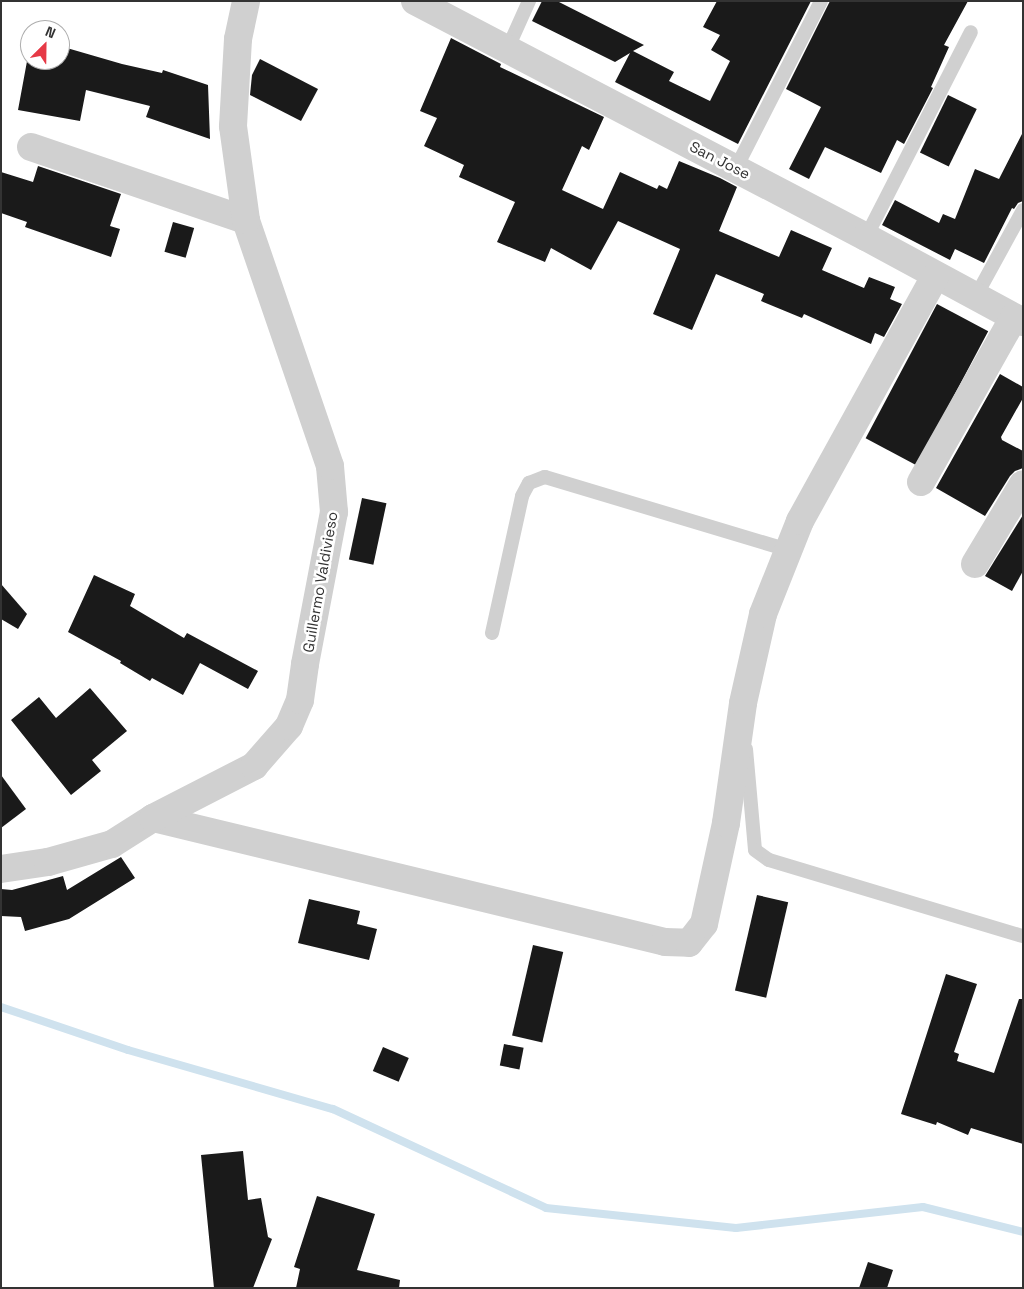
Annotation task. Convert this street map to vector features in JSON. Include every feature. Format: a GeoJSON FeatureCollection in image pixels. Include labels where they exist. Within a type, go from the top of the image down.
{"type":"FeatureCollection","features":[{"type":"Feature","properties":{"kind":"street","name":"Guillermo Valdivieso"},"geometry":{"type":"LineString","coordinates":[[1,869],[48,862],[112,844],[153,818],[254,766],[290,726],[300,700],[334,512],[330,466],[246,220],[232,126],[238,39],[246,1]]}},
{"type":"Feature","properties":{"kind":"street","name":"San Jose"},"geometry":{"type":"LineString","coordinates":[[415,1],[736,168],[1018,320]]}},
{"type":"Feature","properties":{"kind":"street"},"geometry":{"type":"LineString","coordinates":[[31,147],[246,220]]}},
{"type":"Feature","properties":{"kind":"street"},"geometry":{"type":"LineString","coordinates":[[153,818],[665,942],[689,943],[704,924],[726,823],[743,703],[764,614],[800,521],[935,276]]}},
{"type":"Feature","properties":{"kind":"street"},"geometry":{"type":"LineString","coordinates":[[921,482],[1018,320]]}},
{"type":"Feature","properties":{"kind":"street"},"geometry":{"type":"LineString","coordinates":[[975,564],[1023,484]]}},
{"type":"Feature","properties":{"kind":"lane"},"geometry":{"type":"LineString","coordinates":[[506,50],[530,1]]}},
{"type":"Feature","properties":{"kind":"lane"},"geometry":{"type":"LineString","coordinates":[[736,168],[821,1]]}},
{"type":"Feature","properties":{"kind":"lane"},"geometry":{"type":"LineString","coordinates":[[866,237],[971,32]]}},
{"type":"Feature","properties":{"kind":"lane"},"geometry":{"type":"LineString","coordinates":[[976,296],[1023,210]]}},
{"type":"Feature","properties":{"kind":"lane"},"geometry":{"type":"LineString","coordinates":[[492,633],[522,496],[529,483],[545,476],[789,550]]}},
{"type":"Feature","properties":{"kind":"lane"},"geometry":{"type":"LineString","coordinates":[[743,703],[755,850],[769,860],[1023,936]]}},
{"type":"Feature","properties":{"kind":"building"},"geometry":{"type":"Polygon","coordinates":[[[542,1],[557,1],[644,45],[633,51],[674,72],[669,81],[710,101],[730,61],[711,50],[720,35],[703,27],[717,1],[811,1],[738,144],[615,82],[630,53],[615,62],[532,21],[542,1]]]}},
{"type":"Feature","properties":{"kind":"building"},"geometry":{"type":"Polygon","coordinates":[[[830,1],[968,1],[944,45],[949,47],[931,87],[933,88],[904,144],[897,140],[881,173],[825,147],[809,179],[789,169],[821,107],[786,89],[830,1]]]}},
{"type":"Feature","properties":{"kind":"building"},"geometry":{"type":"Polygon","coordinates":[[[451,38],[501,64],[500,67],[604,117],[589,150],[582,146],[562,190],[603,209],[620,172],[657,189],[659,185],[667,189],[679,161],[720,178],[737,187],[719,231],[779,257],[791,230],[832,248],[822,270],[864,288],[869,277],[895,287],[890,299],[902,304],[884,337],[875,333],[871,344],[804,314],[802,318],[761,301],[764,294],[716,274],[692,330],[653,314],[680,249],[618,221],[591,270],[551,248],[545,262],[497,242],[515,202],[459,177],[464,165],[424,146],[437,118],[420,111],[451,38]]]}},
{"type":"Feature","properties":{"kind":"building"},"geometry":{"type":"Polygon","coordinates":[[[70,49],[122,64],[162,73],[163,70],[208,85],[210,139],[146,117],[150,106],[86,90],[80,121],[18,110],[25,70],[70,70],[70,49]]]}},
{"type":"Feature","properties":{"kind":"building"},"geometry":{"type":"Polygon","coordinates":[[[260,59],[318,89],[301,121],[250,95],[252,75],[260,59]]]}},
{"type":"Feature","properties":{"kind":"building"},"geometry":{"type":"Polygon","coordinates":[[[948,95],[977,109],[949,167],[920,153],[948,95]]]}},
{"type":"Feature","properties":{"kind":"building"},"geometry":{"type":"Polygon","coordinates":[[[1023,132],[1023,201],[1018,203],[1014,209],[1012,208],[984,263],[955,249],[950,260],[882,225],[895,200],[939,223],[943,214],[955,219],[975,169],[999,179],[1023,132]]]}},
{"type":"Feature","properties":{"kind":"building"},"geometry":{"type":"Polygon","coordinates":[[[38,166],[121,194],[110,226],[120,229],[111,257],[25,227],[27,222],[1,213],[1,172],[33,182],[38,166]]]}},
{"type":"Feature","properties":{"kind":"building"},"geometry":{"type":"Polygon","coordinates":[[[173,222],[194,228],[186,258],[164,252],[173,222]]]}},
{"type":"Feature","properties":{"kind":"building"},"geometry":{"type":"Polygon","coordinates":[[[937,304],[988,331],[917,465],[866,438],[937,304]]]}},
{"type":"Feature","properties":{"kind":"building"},"geometry":{"type":"Polygon","coordinates":[[[1000,374],[1023,387],[1023,398],[1001,437],[1002,440],[1023,451],[1023,468],[1015,471],[1010,476],[985,516],[936,488],[1000,374]]]}},
{"type":"Feature","properties":{"kind":"building"},"geometry":{"type":"Polygon","coordinates":[[[362,498],[386,503],[373,565],[349,560],[362,498]]]}},
{"type":"Feature","properties":{"kind":"building"},"geometry":{"type":"Polygon","coordinates":[[[1023,515],[1023,571],[1012,591],[985,576],[1023,515]]]}},
{"type":"Feature","properties":{"kind":"building"},"geometry":{"type":"Polygon","coordinates":[[[94,575],[135,594],[130,606],[184,638],[187,633],[258,671],[248,689],[200,663],[183,695],[152,678],[150,681],[120,663],[121,661],[68,632],[94,575]]]}},
{"type":"Feature","properties":{"kind":"building"},"geometry":{"type":"Polygon","coordinates":[[[1,584],[27,614],[18,629],[1,619],[1,584]]]}},
{"type":"Feature","properties":{"kind":"building"},"geometry":{"type":"Polygon","coordinates":[[[90,688],[127,731],[92,760],[101,771],[71,795],[11,720],[39,697],[56,718],[90,688]]]}},
{"type":"Feature","properties":{"kind":"building"},"geometry":{"type":"Polygon","coordinates":[[[1,775],[26,809],[1,828],[1,775]]]}},
{"type":"Feature","properties":{"kind":"building"},"geometry":{"type":"Polygon","coordinates":[[[121,857],[135,878],[69,919],[25,931],[21,917],[1,916],[1,889],[12,890],[63,876],[67,890],[121,857]]]}},
{"type":"Feature","properties":{"kind":"building"},"geometry":{"type":"Polygon","coordinates":[[[757,895],[788,902],[766,998],[735,990],[757,895]]]}},
{"type":"Feature","properties":{"kind":"building"},"geometry":{"type":"Polygon","coordinates":[[[309,899],[360,911],[357,924],[377,929],[369,960],[298,943],[309,899]]]}},
{"type":"Feature","properties":{"kind":"building"},"geometry":{"type":"Polygon","coordinates":[[[533,945],[563,952],[542,1043],[512,1036],[533,945]]]}},
{"type":"Feature","properties":{"kind":"building"},"geometry":{"type":"Polygon","coordinates":[[[946,974],[977,984],[954,1052],[959,1054],[957,1061],[994,1073],[1019,999],[1023,999],[1023,1144],[971,1128],[968,1135],[937,1122],[936,1125],[901,1114],[946,974]]]}},
{"type":"Feature","properties":{"kind":"building"},"geometry":{"type":"Polygon","coordinates":[[[504,1044],[524,1048],[519,1069],[500,1066],[504,1044]]]}},
{"type":"Feature","properties":{"kind":"building"},"geometry":{"type":"Polygon","coordinates":[[[383,1047],[409,1058],[399,1082],[373,1071],[383,1047]]]}},
{"type":"Feature","properties":{"kind":"building"},"geometry":{"type":"Polygon","coordinates":[[[243,1151],[248,1200],[261,1198],[268,1237],[272,1239],[253,1288],[214,1288],[201,1155],[243,1151]]]}},
{"type":"Feature","properties":{"kind":"building"},"geometry":{"type":"Polygon","coordinates":[[[317,1196],[375,1214],[357,1270],[400,1280],[399,1288],[296,1288],[300,1269],[294,1267],[317,1196]]]}},
{"type":"Feature","properties":{"kind":"building"},"geometry":{"type":"Polygon","coordinates":[[[868,1262],[893,1270],[887,1288],[859,1288],[868,1262]]]}},
{"type":"Feature","properties":{"kind":"waterway"},"geometry":{"type":"LineString","coordinates":[[1,1007],[128,1050],[333,1109],[546,1208],[736,1228],[923,1207],[1023,1232]]}}]}
